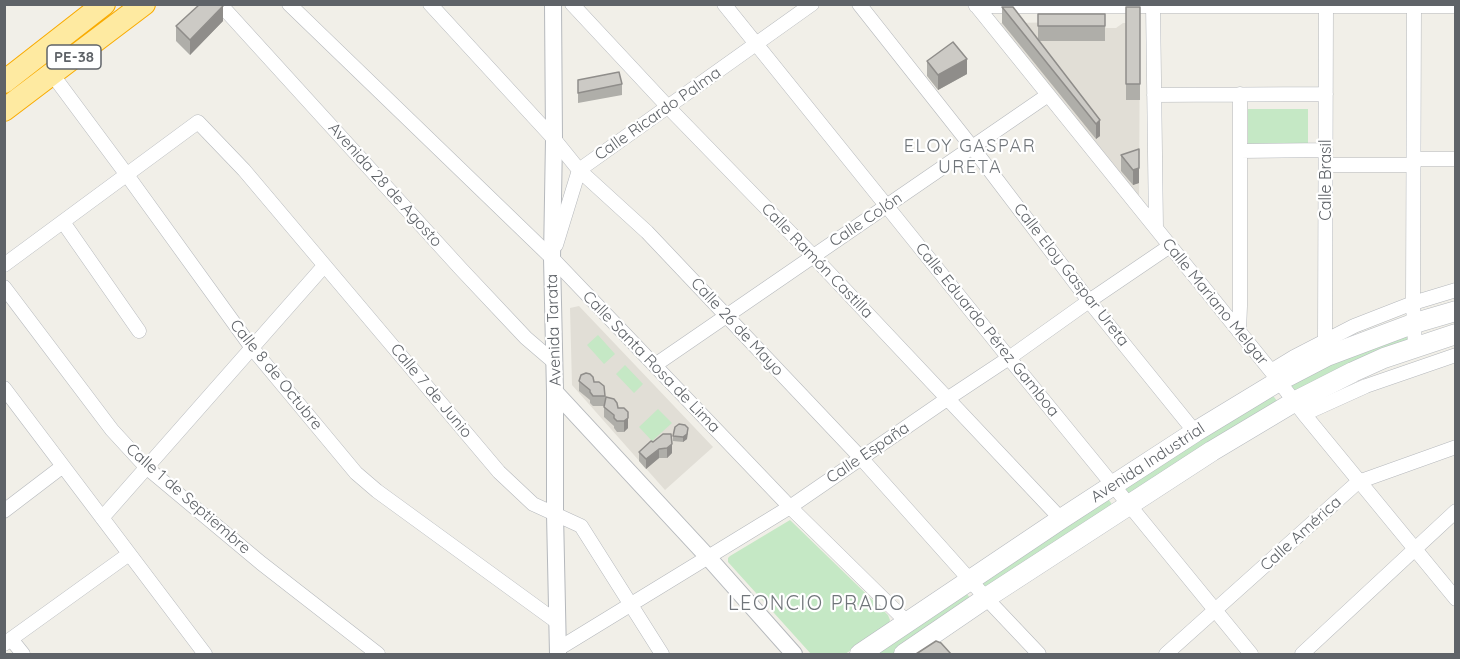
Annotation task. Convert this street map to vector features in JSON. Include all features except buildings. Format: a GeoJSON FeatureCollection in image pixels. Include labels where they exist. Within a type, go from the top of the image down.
{"type":"FeatureCollection","features":[{"type":"Feature","properties":{"kind":"highway","name":"PE-38"},"geometry":{"type":"LineString","coordinates":[[4,82],[104,4]]}},
{"type":"Feature","properties":{"kind":"highway","name":"PE-38"},"geometry":{"type":"LineString","coordinates":[[4,110],[144,4]]}},
{"type":"Feature","properties":{"kind":"main road","name":"Avenida Industrial"},"geometry":{"type":"LineString","coordinates":[[860,654],[1195,432],[1275,376],[1326,348],[1455,311]]}},
{"type":"Feature","properties":{"kind":"main road","name":"Avenida Industrial"},"geometry":{"type":"LineString","coordinates":[[904,654],[931,643],[986,598],[1212,451],[1299,408],[1353,372],[1415,347],[1455,336]]}},
{"type":"Feature","properties":{"kind":"street","name":"Avenida 28 de Agosto"},"geometry":{"type":"LineString","coordinates":[[220,4],[461,269],[526,338],[554,362]]}},
{"type":"Feature","properties":{"kind":"street","name":"Calle Santa Rosa de Lima"},"geometry":{"type":"LineString","coordinates":[[289,4],[552,258],[790,507],[907,622]]}},
{"type":"Feature","properties":{"kind":"street","name":"Calle 26 de Mayo"},"geometry":{"type":"LineString","coordinates":[[430,4],[554,139],[579,170],[647,232],[861,458],[1039,654]]}},
{"type":"Feature","properties":{"kind":"street","name":"Avenida Tarata"},"geometry":{"type":"LineString","coordinates":[[553,4],[552,258],[558,652]]}},
{"type":"Feature","properties":{"kind":"street","name":"Calle Ramón Castilla"},"geometry":{"type":"LineString","coordinates":[[572,4],[1061,519]]}},
{"type":"Feature","properties":{"kind":"street","name":"Calle Eduardo Pérez Gamboa"},"geometry":{"type":"LineString","coordinates":[[724,4],[1251,654]]}},
{"type":"Feature","properties":{"kind":"street","name":"Calle Ricardo Palma"},"geometry":{"type":"LineString","coordinates":[[552,258],[579,170],[812,4]]}},
{"type":"Feature","properties":{"kind":"street","name":"Calle Eloy Gaspar Ureta"},"geometry":{"type":"LineString","coordinates":[[859,4],[1089,301],[1195,432]]}},
{"type":"Feature","properties":{"kind":"street"},"geometry":{"type":"LineString","coordinates":[[975,5],[1455,6]]}},
{"type":"Feature","properties":{"kind":"street","name":"Calle Mariano Melgar"},"geometry":{"type":"LineString","coordinates":[[975,5],[1358,482],[1455,599]]}},
{"type":"Feature","properties":{"kind":"street"},"geometry":{"type":"LineString","coordinates":[[1414,5],[1413,303],[1415,347]]}},
{"type":"Feature","properties":{"kind":"street"},"geometry":{"type":"LineString","coordinates":[[1153,6],[1155,228]]}},
{"type":"Feature","properties":{"kind":"street","name":"Calle Brasil"},"geometry":{"type":"LineString","coordinates":[[1326,6],[1326,348]]}},
{"type":"Feature","properties":{"kind":"street","name":"Calle 8 de Octubre"},"geometry":{"type":"LineString","coordinates":[[52,74],[252,348],[342,458],[366,482],[557,622]]}},
{"type":"Feature","properties":{"kind":"street"},"geometry":{"type":"LineString","coordinates":[[1239,332],[1240,94]]}},
{"type":"Feature","properties":{"kind":"street"},"geometry":{"type":"LineString","coordinates":[[1154,95],[1326,94]]}},
{"type":"Feature","properties":{"kind":"street","name":"Calle Colón"},"geometry":{"type":"LineString","coordinates":[[655,365],[1048,95]]}},
{"type":"Feature","properties":{"kind":"street","name":"Calle 7 de Junio"},"geometry":{"type":"LineString","coordinates":[[127,175],[198,122],[244,170],[499,472],[533,504],[581,526],[662,654]]}},
{"type":"Feature","properties":{"kind":"street"},"geometry":{"type":"LineString","coordinates":[[1240,151],[1326,150]]}},
{"type":"Feature","properties":{"kind":"street"},"geometry":{"type":"LineString","coordinates":[[1326,165],[1455,159]]}},
{"type":"Feature","properties":{"kind":"street"},"geometry":{"type":"LineString","coordinates":[[4,265],[127,175]]}},
{"type":"Feature","properties":{"kind":"street"},"geometry":{"type":"LineString","coordinates":[[63,222],[139,331]]}},
{"type":"Feature","properties":{"kind":"street","name":"Calle España"},"geometry":{"type":"LineString","coordinates":[[558,652],[630,604],[790,507],[1170,246]]}},
{"type":"Feature","properties":{"kind":"street"},"geometry":{"type":"LineString","coordinates":[[102,518],[324,266]]}},
{"type":"Feature","properties":{"kind":"street","name":"Calle 1 de Septiembre"},"geometry":{"type":"LineString","coordinates":[[4,287],[112,430],[146,467],[261,563],[378,654]]}},
{"type":"Feature","properties":{"kind":"street"},"geometry":{"type":"LineString","coordinates":[[1326,348],[1354,326],[1413,303],[1455,290]]}},
{"type":"Feature","properties":{"kind":"street"},"geometry":{"type":"LineString","coordinates":[[1299,408],[1455,355]]}},
{"type":"Feature","properties":{"kind":"street"},"geometry":{"type":"LineString","coordinates":[[4,388],[205,654]]}},
{"type":"Feature","properties":{"kind":"street"},"geometry":{"type":"LineString","coordinates":[[555,392],[794,654]]}},
{"type":"Feature","properties":{"kind":"street","name":"Calle América"},"geometry":{"type":"LineString","coordinates":[[1166,654],[1358,482],[1455,447]]}},
{"type":"Feature","properties":{"kind":"street"},"geometry":{"type":"LineString","coordinates":[[4,511],[63,466]]}},
{"type":"Feature","properties":{"kind":"street"},"geometry":{"type":"LineString","coordinates":[[1302,654],[1455,511]]}},
{"type":"Feature","properties":{"kind":"street"},"geometry":{"type":"LineString","coordinates":[[23,654],[8,642],[129,554]]}},
{"type":"Feature","properties":{"kind":"shaded area"},"geometry":{"type":"Polygon","coordinates":[[[1102,22],[1106,28],[1116,28],[1123,23],[1140,25],[1139,197],[996,29],[999,23],[1102,22]]]}},
{"type":"Feature","properties":{"kind":"shaded area"},"geometry":{"type":"Polygon","coordinates":[[[579,306],[713,447],[665,490],[572,385],[570,308],[579,306]]]}},
{"type":"Feature","properties":{"kind":"green space"},"geometry":{"type":"Polygon","coordinates":[[[1248,109],[1308,109],[1308,146],[1248,146],[1248,109]]]}},
{"type":"Feature","properties":{"kind":"green space"},"geometry":{"type":"Polygon","coordinates":[[[598,335],[615,354],[604,364],[587,345],[598,335]]]}},
{"type":"Feature","properties":{"kind":"green space"},"geometry":{"type":"Polygon","coordinates":[[[1406,335],[1408,340],[1299,393],[1293,391],[1291,385],[1345,356],[1406,335]]]}},
{"type":"Feature","properties":{"kind":"green space"},"geometry":{"type":"Polygon","coordinates":[[[625,365],[643,384],[634,393],[616,374],[625,365]]]}},
{"type":"Feature","properties":{"kind":"green space"},"geometry":{"type":"Polygon","coordinates":[[[1271,396],[1278,402],[1129,497],[1125,490],[1126,487],[1271,396]]]}},
{"type":"Feature","properties":{"kind":"green space"},"geometry":{"type":"Polygon","coordinates":[[[658,409],[672,423],[652,441],[639,427],[658,409]]]}},
{"type":"Feature","properties":{"kind":"green space"},"geometry":{"type":"Polygon","coordinates":[[[1104,500],[1109,500],[1113,506],[986,589],[982,584],[985,578],[1104,500]]]}},
{"type":"Feature","properties":{"kind":"green space","name":"LEONCIO PRADO"},"geometry":{"type":"Polygon","coordinates":[[[790,520],[888,615],[890,620],[888,626],[845,654],[811,654],[728,562],[730,556],[790,520]]]}},
{"type":"Feature","properties":{"kind":"green space"},"geometry":{"type":"Polygon","coordinates":[[[967,594],[970,598],[969,603],[893,654],[872,654],[967,594]]]}},
{"type":"Feature","properties":{"kind":"district","name":"ELOY GASPAR URETA"},"geometry":{"type":"Point","coordinates":[970,157]}},
{"type":"Feature","properties":{"kind":"district","name":"LEONCIO PRADO"},"geometry":{"type":"Point","coordinates":[817,604]}}]}
